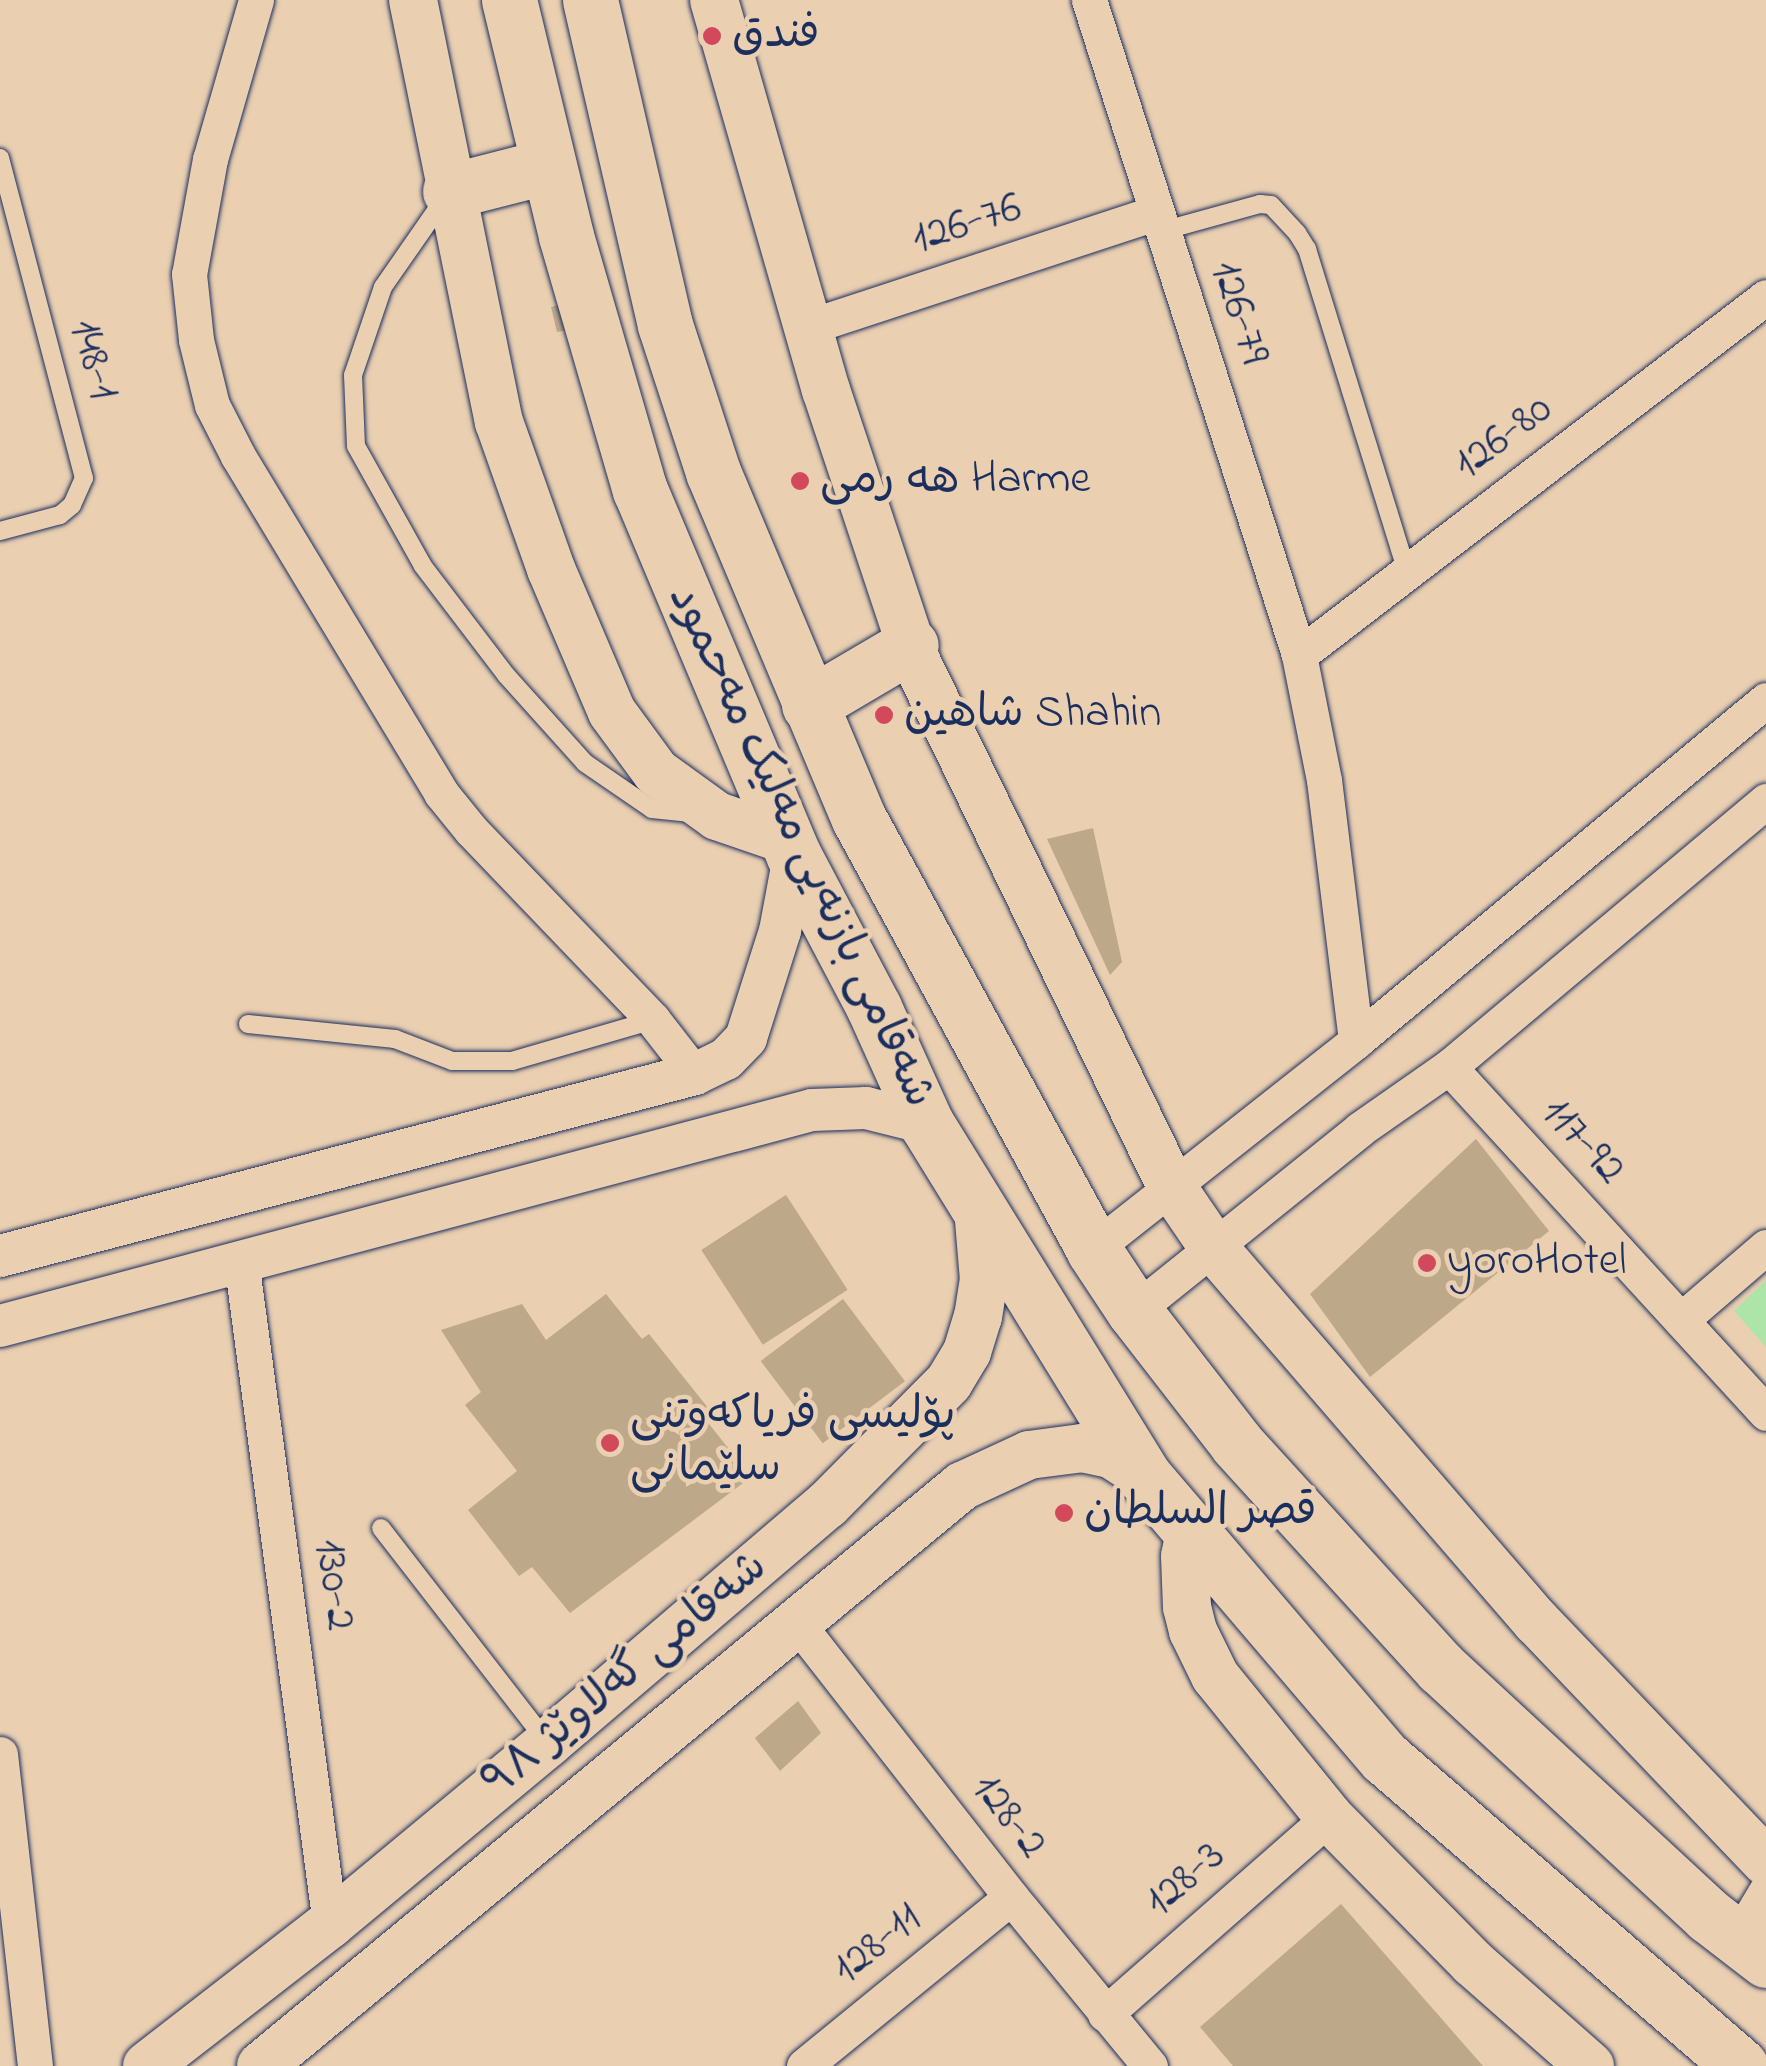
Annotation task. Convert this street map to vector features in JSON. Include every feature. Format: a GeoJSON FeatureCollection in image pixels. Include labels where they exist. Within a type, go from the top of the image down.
{"type":"FeatureCollection","features":[{"type":"Feature","properties":{"kind":"highway","name":"شەقامی بازنەیی مەلیک مەحمود"},"geometry":{"type":"LineString","coordinates":[[509,0],[548,166],[640,490],[791,848],[874,1008],[926,1124],[1143,1476],[1385,1758],[1740,2066]]}},
{"type":"Feature","properties":{"kind":"highway","name":"شەقامی بازنەیی مەلیک مەحمود"},"geometry":{"type":"LineString","coordinates":[[590,0],[666,325],[713,472],[859,819],[1094,1249],[1134,1311],[1238,1444],[1441,1668],[1752,1949]]}},
{"type":"Feature","properties":{"kind":"highway"},"geometry":{"type":"LineString","coordinates":[[450,191],[548,166]]}},
{"type":"Feature","properties":{"kind":"highway"},"geometry":{"type":"LineString","coordinates":[[809,705],[911,645]]}},
{"type":"Feature","properties":{"kind":"main road"},"geometry":{"type":"LineString","coordinates":[[714,0],[808,326],[911,645],[1170,1184],[1213,1247],[1537,1622],[1766,1862]]}},
{"type":"Feature","properties":{"kind":"main road"},"geometry":{"type":"LineString","coordinates":[[416,21],[499,422],[551,569],[612,712],[656,772],[717,816],[791,848]]}},
{"type":"Feature","properties":{"kind":"main road","name":"شەقامی گەلاوێژ ٩٨"},"geometry":{"type":"LineString","coordinates":[[147,2066],[330,1924],[548,1743],[827,1504],[949,1382],[967,1352],[978,1317],[984,1280],[978,1209]]}},
{"type":"Feature","properties":{"kind":"main road","name":"شەقامی گەلاوێژ ٩٨"},"geometry":{"type":"LineString","coordinates":[[261,2066],[938,1502],[1007,1463],[1047,1451],[1082,1448],[1112,1454],[1143,1476]]}},
{"type":"Feature","properties":{"kind":"main road"},"geometry":{"type":"LineString","coordinates":[[1190,1531],[1186,1556],[1187,1607],[1202,1655],[1329,1817],[1473,1963],[1590,2066]]}},
{"type":"Feature","properties":{"kind":"main road"},"geometry":{"type":"LineString","coordinates":[[372,1889],[386,1890],[406,1907],[411,1919],[408,1945]]}},
{"type":"Feature","properties":{"kind":"street"},"geometry":{"type":"LineString","coordinates":[[256,0],[210,159],[189,274],[196,340],[212,405],[238,456],[441,793],[471,830],[653,1020],[695,1074]]}},
{"type":"Feature","properties":{"kind":"street"},"geometry":{"type":"LineString","coordinates":[[399,0],[416,21]]}},
{"type":"Feature","properties":{"kind":"street","name":"126-79"},"geometry":{"type":"LineString","coordinates":[[1089,0],[1299,655],[1324,780],[1356,1041]]}},
{"type":"Feature","properties":{"kind":"street","name":"126-76"},"geometry":{"type":"LineString","coordinates":[[808,326],[1159,222]]}},
{"type":"Feature","properties":{"kind":"street","name":"126-80"},"geometry":{"type":"LineString","coordinates":[[1299,655],[1766,297]]}},
{"type":"Feature","properties":{"kind":"street"},"geometry":{"type":"LineString","coordinates":[[1094,1249],[1170,1184],[1356,1041],[1766,700]]}},
{"type":"Feature","properties":{"kind":"street"},"geometry":{"type":"LineString","coordinates":[[1134,1311],[1360,1129],[1449,1067],[1766,801]]}},
{"type":"Feature","properties":{"kind":"street"},"geometry":{"type":"LineString","coordinates":[[0,1256],[695,1074],[726,1059],[746,1038],[780,931],[791,848]]}},
{"type":"Feature","properties":{"kind":"street","name":"117-92"},"geometry":{"type":"LineString","coordinates":[[1449,1067],[1766,1414]]}},
{"type":"Feature","properties":{"kind":"street"},"geometry":{"type":"LineString","coordinates":[[0,1326],[812,1110],[866,1108],[926,1124]]}},
{"type":"Feature","properties":{"kind":"street"},"geometry":{"type":"LineString","coordinates":[[1681,1320],[1766,1247]]}},
{"type":"Feature","properties":{"kind":"street","name":"130-2"},"geometry":{"type":"LineString","coordinates":[[241,1260],[330,1924]]}},
{"type":"Feature","properties":{"kind":"street","name":"128-2"},"geometry":{"type":"LineString","coordinates":[[796,1622],[1011,1897],[1150,2066]]}},
{"type":"Feature","properties":{"kind":"street"},"geometry":{"type":"LineString","coordinates":[[1,1775],[35,2066]]}},
{"type":"Feature","properties":{"kind":"street","name":"128-3"},"geometry":{"type":"LineString","coordinates":[[1106,2014],[1329,1817]]}},
{"type":"Feature","properties":{"kind":"street"},"geometry":{"type":"LineString","coordinates":[[1752,1949],[1766,1892]]}},
{"type":"Feature","properties":{"kind":"street","name":"128-11"},"geometry":{"type":"LineString","coordinates":[[804,2066],[1011,1897]]}},
{"type":"Feature","properties":{"kind":"lane","name":"148-1"},"geometry":{"type":"LineString","coordinates":[[0,158],[84,478],[72,505],[60,514],[0,531]]}},
{"type":"Feature","properties":{"kind":"lane"},"geometry":{"type":"LineString","coordinates":[[450,191],[383,287],[353,375],[356,446],[424,566],[506,675],[585,763],[652,809],[717,816]]}},
{"type":"Feature","properties":{"kind":"lane"},"geometry":{"type":"LineString","coordinates":[[1159,222],[1260,204],[1271,205],[1297,233],[1307,249],[1407,572]]}},
{"type":"Feature","properties":{"kind":"lane"},"geometry":{"type":"LineString","coordinates":[[248,1024],[395,1039],[452,1062],[512,1062],[653,1020]]}},
{"type":"Feature","properties":{"kind":"lane"},"geometry":{"type":"LineString","coordinates":[[381,1528],[548,1743]]}},
{"type":"Feature","properties":{"kind":"green space"},"geometry":{"type":"Polygon","coordinates":[[[1766,1280],[1766,1347],[1734,1311],[1766,1280]]]}},
{"type":"Feature","properties":{"kind":"building"},"geometry":{"type":"Polygon","coordinates":[[[565,303],[573,329],[557,332],[551,307],[565,303]]]}},
{"type":"Feature","properties":{"kind":"building"},"geometry":{"type":"Polygon","coordinates":[[[1093,828],[1122,962],[1110,975],[1047,839],[1093,828]]]}},
{"type":"Feature","properties":{"kind":"building","name":"yoroHotel"},"geometry":{"type":"Polygon","coordinates":[[[1476,1139],[1549,1231],[1370,1377],[1310,1294],[1476,1139]]]}},
{"type":"Feature","properties":{"kind":"building"},"geometry":{"type":"Polygon","coordinates":[[[786,1195],[848,1290],[763,1345],[701,1250],[786,1195]]]}},
{"type":"Feature","properties":{"kind":"building","name":"پۆلیسی فریاکەوتنی سلێمانی"},"geometry":{"type":"Polygon","coordinates":[[[606,1294],[642,1339],[649,1334],[709,1409],[702,1415],[751,1477],[570,1613],[532,1567],[519,1576],[468,1510],[517,1471],[465,1405],[481,1392],[441,1330],[522,1304],[546,1340],[606,1294]]]}},
{"type":"Feature","properties":{"kind":"building"},"geometry":{"type":"Polygon","coordinates":[[[843,1299],[905,1381],[823,1443],[761,1361],[843,1299]]]}},
{"type":"Feature","properties":{"kind":"building"},"geometry":{"type":"Polygon","coordinates":[[[798,1701],[821,1733],[780,1771],[755,1738],[798,1701]]]}},
{"type":"Feature","properties":{"kind":"building"},"geometry":{"type":"Polygon","coordinates":[[[1341,1904],[1483,2066],[1233,2066],[1200,2027],[1341,1904]]]}},
{"type":"Feature","properties":{"kind":"place","name":"فندق"},"geometry":{"type":"Point","coordinates":[712,36]}},
{"type":"Feature","properties":{"kind":"place","name":"هه رمی Harme"},"geometry":{"type":"Point","coordinates":[800,481]}},
{"type":"Feature","properties":{"kind":"place","name":"شاهین Shahin"},"geometry":{"type":"Point","coordinates":[884,715]}},
{"type":"Feature","properties":{"kind":"place","name":"yoroHotel"},"geometry":{"type":"Point","coordinates":[1427,1263]}},
{"type":"Feature","properties":{"kind":"place","name":"پۆلیسی فریاکەوتنی سلێمانی"},"geometry":{"type":"Point","coordinates":[610,1443]}},
{"type":"Feature","properties":{"kind":"place","name":"قصر السلطان"},"geometry":{"type":"Point","coordinates":[1064,1513]}}]}
